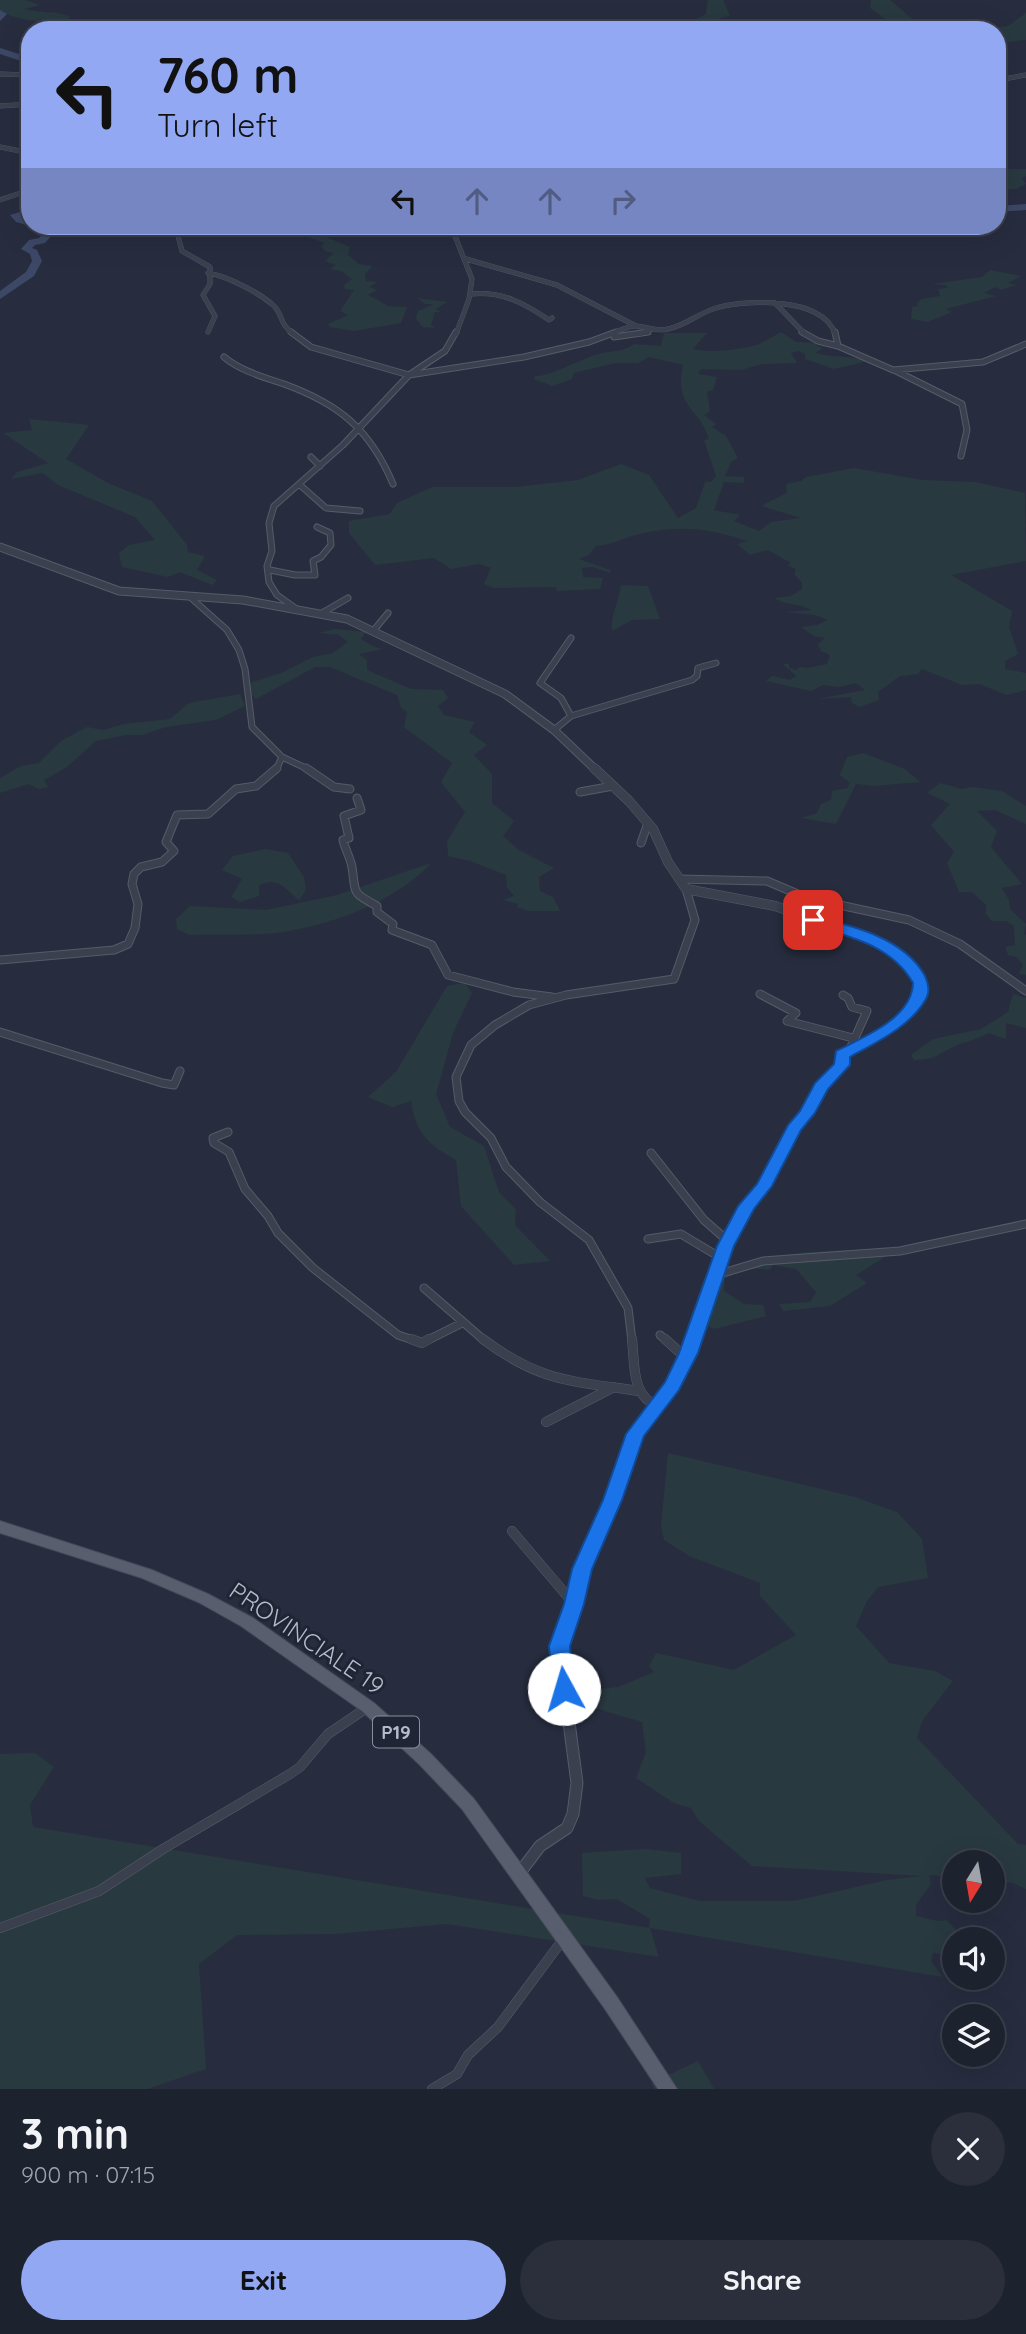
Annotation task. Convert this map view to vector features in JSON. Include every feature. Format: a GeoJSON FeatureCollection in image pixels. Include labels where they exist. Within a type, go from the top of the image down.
{"type":"FeatureCollection","features":[{"type":"Feature","properties":{"kind":"main road","name":"PROVINCIALE 19"},"geometry":{"type":"LineString","coordinates":[[0,1527],[147,1574],[203,1598],[247,1622],[368,1707],[425,1759],[468,1804],[564,1937],[668,2089]]}},
{"type":"Feature","properties":{"kind":"street"},"geometry":{"type":"LineString","coordinates":[[0,74],[21,75]]}},
{"type":"Feature","properties":{"kind":"street"},"geometry":{"type":"LineString","coordinates":[[1006,79],[1026,75]]}},
{"type":"Feature","properties":{"kind":"street"},"geometry":{"type":"LineString","coordinates":[[0,106],[21,105]]}},
{"type":"Feature","properties":{"kind":"street"},"geometry":{"type":"LineString","coordinates":[[0,147],[20,151]]}},
{"type":"Feature","properties":{"kind":"street"},"geometry":{"type":"LineString","coordinates":[[0,200],[21,193]]}},
{"type":"Feature","properties":{"kind":"street"},"geometry":{"type":"LineString","coordinates":[[179,235],[182,251],[210,267],[210,284],[203,295],[215,316],[208,332]]}},
{"type":"Feature","properties":{"kind":"street"},"geometry":{"type":"LineString","coordinates":[[298,610],[274,592],[268,581],[270,570],[267,566],[272,551],[269,523],[274,506],[320,466],[409,375],[445,351],[453,341],[471,294],[472,279],[454,235]]}},
{"type":"Feature","properties":{"kind":"street"},"geometry":{"type":"LineString","coordinates":[[466,259],[483,266],[529,275],[575,291],[634,325],[659,331]]}},
{"type":"Feature","properties":{"kind":"street"},"geometry":{"type":"LineString","coordinates":[[208,273],[222,275],[274,306],[282,326],[311,347],[409,375],[524,357],[601,338],[659,331],[724,306],[753,301],[803,308],[819,314],[834,329],[838,346]]}},
{"type":"Feature","properties":{"kind":"street"},"geometry":{"type":"LineString","coordinates":[[471,294],[500,294],[531,306],[549,320],[552,318]]}},
{"type":"Feature","properties":{"kind":"street"},"geometry":{"type":"LineString","coordinates":[[775,303],[788,321],[820,343],[838,346],[962,404],[968,429],[966,447],[961,456]]}},
{"type":"Feature","properties":{"kind":"street"},"geometry":{"type":"LineString","coordinates":[[601,338],[634,325]]}},
{"type":"Feature","properties":{"kind":"street"},"geometry":{"type":"LineString","coordinates":[[893,370],[983,362],[1026,344]]}},
{"type":"Feature","properties":{"kind":"street"},"geometry":{"type":"LineString","coordinates":[[224,357],[240,369],[306,391],[339,408],[359,426],[379,453],[393,484]]}},
{"type":"Feature","properties":{"kind":"street"},"geometry":{"type":"LineString","coordinates":[[311,457],[320,466]]}},
{"type":"Feature","properties":{"kind":"street"},"geometry":{"type":"LineString","coordinates":[[300,485],[310,497],[332,513],[360,511]]}},
{"type":"Feature","properties":{"kind":"street"},"geometry":{"type":"LineString","coordinates":[[270,570],[295,575],[316,575],[312,568],[313,561],[321,558],[331,545],[330,533],[317,527]]}},
{"type":"Feature","properties":{"kind":"street"},"geometry":{"type":"LineString","coordinates":[[0,547],[119,591],[243,600],[322,613],[374,630],[505,694],[554,730],[614,786],[648,823],[686,889],[695,920],[674,979],[556,998],[530,1005],[507,1017],[471,1045],[456,1077],[459,1101],[491,1138],[506,1167],[540,1202],[594,1247],[626,1303],[638,1391],[645,1401],[658,1406]]}},
{"type":"Feature","properties":{"kind":"street"},"geometry":{"type":"LineString","coordinates":[[190,597],[227,630],[239,650],[245,669],[252,727],[282,757],[317,773],[334,787],[350,789]]}},
{"type":"Feature","properties":{"kind":"street"},"geometry":{"type":"LineString","coordinates":[[322,613],[348,598]]}},
{"type":"Feature","properties":{"kind":"street"},"geometry":{"type":"LineString","coordinates":[[374,630],[388,613]]}},
{"type":"Feature","properties":{"kind":"street"},"geometry":{"type":"LineString","coordinates":[[571,638],[540,683],[561,698],[571,716]]}},
{"type":"Feature","properties":{"kind":"street"},"geometry":{"type":"LineString","coordinates":[[554,730],[571,716],[692,680],[697,676],[698,668],[716,663]]}},
{"type":"Feature","properties":{"kind":"street"},"geometry":{"type":"LineString","coordinates":[[0,960],[114,950],[128,944],[135,928],[138,904],[132,884],[134,874],[141,867],[162,862],[174,851],[166,842],[177,815],[208,814],[236,789],[256,786],[276,770],[282,757]]}},
{"type":"Feature","properties":{"kind":"street"},"geometry":{"type":"LineString","coordinates":[[580,792],[614,786]]}},
{"type":"Feature","properties":{"kind":"street"},"geometry":{"type":"LineString","coordinates":[[357,798],[361,810],[344,816],[349,838],[343,840],[344,849],[349,856],[350,883],[359,897],[377,906],[377,912],[393,924],[392,930],[432,945],[448,975],[513,992],[556,998]]}},
{"type":"Feature","properties":{"kind":"street"},"geometry":{"type":"LineString","coordinates":[[641,843],[648,823]]}},
{"type":"Feature","properties":{"kind":"street"},"geometry":{"type":"LineString","coordinates":[[679,879],[767,881],[807,898],[909,920],[960,944],[1026,991]]}},
{"type":"Feature","properties":{"kind":"street"},"geometry":{"type":"LineString","coordinates":[[518,1875],[540,1846],[567,1828],[573,1814],[577,1783],[559,1646],[574,1604],[582,1569],[613,1500],[635,1434],[658,1406],[686,1358],[721,1258],[747,1206],[764,1186],[793,1128],[807,1113],[821,1087],[842,1065],[842,1055],[884,1032],[917,1003],[920,997],[921,983],[903,959],[885,945],[775,906],[686,889]]}},
{"type":"Feature","properties":{"kind":"street"},"geometry":{"type":"LineString","coordinates":[[760,994],[796,1013],[786,1021],[853,1038]]}},
{"type":"Feature","properties":{"kind":"street"},"geometry":{"type":"LineString","coordinates":[[843,995],[852,1007],[867,1011],[866,1021],[853,1038],[849,1051]]}},
{"type":"Feature","properties":{"kind":"street"},"geometry":{"type":"LineString","coordinates":[[0,1032],[162,1083],[174,1085],[180,1071]]}},
{"type":"Feature","properties":{"kind":"street"},"geometry":{"type":"LineString","coordinates":[[228,1132],[213,1138],[214,1143],[229,1152],[245,1189],[268,1216],[278,1233],[344,1293],[398,1335],[422,1343],[462,1323]]}},
{"type":"Feature","properties":{"kind":"street"},"geometry":{"type":"LineString","coordinates":[[651,1153],[704,1220],[729,1242]]}},
{"type":"Feature","properties":{"kind":"street"},"geometry":{"type":"LineString","coordinates":[[716,1275],[769,1258],[900,1251],[1026,1223]]}},
{"type":"Feature","properties":{"kind":"street"},"geometry":{"type":"LineString","coordinates":[[648,1239],[681,1234],[721,1258]]}},
{"type":"Feature","properties":{"kind":"street"},"geometry":{"type":"LineString","coordinates":[[424,1287],[462,1323],[509,1357],[539,1373],[570,1382],[638,1391]]}},
{"type":"Feature","properties":{"kind":"street"},"geometry":{"type":"LineString","coordinates":[[660,1335],[686,1358]]}},
{"type":"Feature","properties":{"kind":"street"},"geometry":{"type":"LineString","coordinates":[[546,1422],[615,1387]]}},
{"type":"Feature","properties":{"kind":"street"},"geometry":{"type":"LineString","coordinates":[[512,1531],[574,1604]]}},
{"type":"Feature","properties":{"kind":"street"},"geometry":{"type":"LineString","coordinates":[[0,1928],[64,1906],[126,1876],[163,1849],[290,1774],[300,1767],[328,1734],[368,1707]]}},
{"type":"Feature","properties":{"kind":"street"},"geometry":{"type":"LineString","coordinates":[[432,2089],[457,2074],[468,2055],[498,2027],[564,1937]]}},
{"type":"Feature","properties":{"kind":"shaded area"},"geometry":{"type":"Polygon","coordinates":[[[0,0],[25,0],[40,5],[24,9],[70,16],[68,21],[34,21],[0,11],[0,0]]]}},
{"type":"Feature","properties":{"kind":"shaded area"},"geometry":{"type":"Polygon","coordinates":[[[708,0],[723,0],[730,16],[709,21],[692,21],[706,14],[708,0]]]}},
{"type":"Feature","properties":{"kind":"shaded area"},"geometry":{"type":"Polygon","coordinates":[[[871,0],[890,0],[915,21],[884,21],[887,20],[870,8],[871,0]]]}},
{"type":"Feature","properties":{"kind":"shaded area"},"geometry":{"type":"Polygon","coordinates":[[[1026,13],[1026,40],[1006,42],[1006,26],[1026,13]]]}},
{"type":"Feature","properties":{"kind":"shaded area"},"geometry":{"type":"Polygon","coordinates":[[[1006,169],[1026,169],[1026,176],[1022,178],[1026,184],[1016,189],[1006,190],[1006,169]]]}},
{"type":"Feature","properties":{"kind":"shaded area"},"geometry":{"type":"Polygon","coordinates":[[[328,235],[326,237],[350,247],[348,255],[359,264],[373,266],[365,274],[366,281],[377,282],[369,287],[377,290],[368,295],[388,306],[407,307],[401,323],[354,331],[330,327],[328,324],[348,315],[340,311],[354,290],[345,289],[344,285],[352,279],[341,271],[330,269],[336,265],[325,261],[334,253],[325,251],[321,246],[325,243],[308,237],[328,235]]]}},
{"type":"Feature","properties":{"kind":"shaded area"},"geometry":{"type":"Polygon","coordinates":[[[990,270],[1021,276],[1008,283],[1016,285],[1001,290],[995,287],[984,293],[996,296],[946,309],[952,312],[928,322],[911,319],[912,307],[918,306],[917,303],[922,299],[940,296],[938,289],[948,288],[945,285],[932,284],[982,277],[990,270]]]}},
{"type":"Feature","properties":{"kind":"shaded area"},"geometry":{"type":"Polygon","coordinates":[[[417,298],[447,302],[436,309],[441,312],[435,312],[431,325],[435,328],[422,327],[416,318],[418,311],[434,304],[425,304],[417,298]]]}},
{"type":"Feature","properties":{"kind":"shaded area"},"geometry":{"type":"Polygon","coordinates":[[[781,332],[796,342],[818,343],[815,345],[823,348],[815,353],[868,361],[834,369],[805,359],[805,354],[798,351],[791,353],[797,363],[762,364],[741,370],[701,369],[698,374],[717,377],[713,390],[707,392],[710,411],[704,415],[716,424],[712,427],[726,436],[738,458],[731,462],[725,476],[744,477],[744,483],[724,482],[714,510],[740,515],[734,521],[759,531],[771,522],[801,518],[761,506],[787,493],[786,484],[801,481],[806,477],[854,468],[922,480],[976,482],[1025,493],[1026,561],[951,575],[1012,611],[1009,627],[1018,654],[1005,661],[1005,669],[1026,673],[1026,690],[1007,695],[979,684],[962,685],[922,669],[918,674],[900,676],[878,692],[879,700],[859,707],[852,703],[851,697],[818,699],[865,690],[856,683],[839,687],[823,685],[811,691],[766,681],[772,676],[790,680],[796,676],[783,664],[789,664],[789,668],[796,670],[800,667],[827,664],[830,655],[821,651],[818,644],[825,638],[814,636],[801,627],[828,620],[815,615],[785,612],[811,610],[774,598],[791,596],[802,589],[802,583],[794,574],[796,569],[787,565],[791,563],[768,550],[750,555],[737,544],[747,541],[721,534],[671,529],[638,534],[596,546],[589,555],[579,559],[611,570],[610,573],[593,567],[582,568],[583,577],[603,578],[600,589],[556,591],[557,588],[552,587],[494,588],[484,584],[491,568],[479,564],[451,569],[434,558],[375,565],[349,533],[349,521],[390,514],[397,503],[432,487],[515,487],[578,480],[621,464],[649,475],[678,518],[696,508],[705,482],[711,482],[716,476],[704,440],[709,439],[705,428],[689,407],[682,391],[683,365],[649,357],[638,363],[615,363],[574,373],[572,379],[552,386],[534,379],[535,376],[595,355],[623,350],[634,344],[661,346],[664,333],[707,333],[693,349],[716,351],[756,345],[781,332]]]}},
{"type":"Feature","properties":{"kind":"shaded area"},"geometry":{"type":"Polygon","coordinates":[[[29,419],[89,425],[66,459],[108,483],[152,501],[187,545],[188,552],[205,556],[197,570],[217,580],[212,585],[180,572],[168,577],[122,567],[119,553],[129,545],[155,540],[135,517],[58,485],[43,473],[11,479],[17,472],[48,463],[3,433],[32,430],[29,419]]]}},
{"type":"Feature","properties":{"kind":"shaded area"},"geometry":{"type":"Polygon","coordinates":[[[621,585],[648,586],[660,619],[632,620],[612,631],[612,620],[621,585]]]}},
{"type":"Feature","properties":{"kind":"shaded area"},"geometry":{"type":"Polygon","coordinates":[[[335,629],[366,632],[361,639],[374,647],[384,649],[359,654],[367,660],[367,670],[411,689],[443,690],[448,698],[438,706],[444,715],[475,722],[469,732],[487,745],[474,755],[492,774],[492,803],[514,821],[503,836],[519,850],[554,868],[539,877],[540,891],[553,897],[560,911],[529,911],[517,907],[518,904],[503,900],[514,896],[507,887],[506,875],[448,856],[447,841],[465,812],[441,782],[452,763],[404,727],[407,712],[401,708],[397,695],[330,667],[315,667],[256,699],[247,690],[252,682],[281,673],[313,657],[333,653],[348,642],[339,635],[319,633],[335,629]]]}},
{"type":"Feature","properties":{"kind":"shaded area"},"geometry":{"type":"Polygon","coordinates":[[[240,694],[245,706],[216,720],[96,741],[67,767],[44,780],[48,787],[39,789],[28,784],[0,793],[0,778],[21,766],[39,763],[61,741],[87,727],[103,730],[124,724],[170,719],[189,703],[240,694]]]}},
{"type":"Feature","properties":{"kind":"shaded area"},"geometry":{"type":"Polygon","coordinates":[[[863,753],[905,769],[920,782],[874,786],[856,784],[836,824],[801,818],[817,813],[821,804],[831,800],[832,791],[847,788],[850,783],[840,775],[847,757],[863,753]]]}},
{"type":"Feature","properties":{"kind":"shaded area"},"geometry":{"type":"Polygon","coordinates":[[[940,783],[962,789],[972,787],[1002,791],[1026,806],[1026,824],[995,810],[977,811],[997,831],[991,847],[1022,884],[1002,888],[1009,900],[1010,909],[1026,924],[1026,975],[1019,974],[1023,965],[1017,957],[1008,955],[1005,947],[1015,945],[1014,926],[1006,921],[992,921],[986,914],[986,905],[972,892],[959,892],[947,863],[954,852],[931,825],[950,804],[927,793],[940,783]]]}},
{"type":"Feature","properties":{"kind":"shaded area"},"geometry":{"type":"Polygon","coordinates":[[[266,849],[288,853],[304,877],[306,890],[299,900],[281,885],[272,882],[259,885],[259,896],[240,902],[231,897],[242,879],[222,870],[233,856],[266,849]]]}},
{"type":"Feature","properties":{"kind":"shaded area"},"geometry":{"type":"Polygon","coordinates":[[[431,863],[399,890],[380,901],[316,925],[254,934],[189,935],[177,929],[176,919],[190,906],[266,910],[337,895],[431,863]]]}},
{"type":"Feature","properties":{"kind":"shaded area"},"geometry":{"type":"Polygon","coordinates":[[[465,983],[472,993],[453,1033],[436,1094],[450,1127],[484,1146],[499,1192],[516,1210],[515,1225],[550,1261],[514,1265],[461,1206],[456,1160],[425,1137],[416,1122],[411,1101],[392,1107],[368,1097],[396,1072],[447,986],[465,983]]]}},
{"type":"Feature","properties":{"kind":"shaded area"},"geometry":{"type":"Polygon","coordinates":[[[1013,994],[1026,998],[1026,1028],[1006,1023],[1006,1039],[988,1033],[934,1057],[914,1060],[911,1055],[933,1039],[981,1029],[1008,1012],[1013,994]]]}},
{"type":"Feature","properties":{"kind":"shaded area"},"geometry":{"type":"Polygon","coordinates":[[[918,1248],[920,1251],[888,1255],[856,1275],[867,1283],[830,1306],[783,1311],[779,1304],[810,1302],[816,1292],[796,1269],[773,1265],[770,1270],[750,1268],[725,1278],[724,1291],[744,1304],[763,1305],[766,1316],[714,1329],[702,1323],[714,1281],[731,1267],[780,1255],[918,1248]]]}},
{"type":"Feature","properties":{"kind":"shaded area"},"geometry":{"type":"Polygon","coordinates":[[[668,1453],[855,1497],[897,1512],[922,1539],[928,1578],[878,1587],[867,1601],[856,1626],[889,1663],[935,1671],[953,1681],[922,1721],[917,1738],[1018,1844],[1026,1845],[1026,1889],[1005,1882],[1005,1850],[942,1850],[942,1876],[929,1875],[931,1884],[916,1905],[916,1916],[938,1921],[947,1920],[953,1927],[942,1927],[942,1954],[933,1953],[931,1961],[942,1977],[650,1928],[659,1957],[447,1924],[336,1934],[237,1935],[199,1964],[206,2069],[147,2089],[0,2089],[0,1754],[35,1753],[54,1767],[30,1805],[33,1827],[649,1928],[650,1919],[617,1899],[598,1900],[583,1896],[582,1853],[645,1849],[681,1853],[681,1874],[645,1878],[650,1888],[700,1901],[794,1901],[887,1880],[922,1876],[752,1866],[699,1821],[691,1808],[674,1803],[636,1778],[646,1752],[642,1722],[581,1704],[577,1691],[618,1687],[654,1672],[649,1666],[656,1653],[734,1670],[796,1635],[760,1596],[760,1583],[689,1556],[664,1540],[661,1525],[668,1453]]]}},
{"type":"Feature","properties":{"kind":"shaded area"},"geometry":{"type":"Polygon","coordinates":[[[698,2061],[714,2089],[654,2089],[651,2083],[698,2061]]]}},
{"type":"Feature","properties":{"kind":"waterway"},"geometry":{"type":"LineString","coordinates":[[0,12],[3,14],[0,19]]}},
{"type":"Feature","properties":{"kind":"waterway"},"geometry":{"type":"LineString","coordinates":[[0,51],[21,57]]}},
{"type":"Feature","properties":{"kind":"waterway"},"geometry":{"type":"LineString","coordinates":[[1006,208],[1026,207]]}},
{"type":"Feature","properties":{"kind":"waterway"},"geometry":{"type":"LineString","coordinates":[[21,214],[15,215],[21,221]]}},
{"type":"Feature","properties":{"kind":"waterway"},"geometry":{"type":"LineString","coordinates":[[0,296],[30,274],[37,261],[34,252],[26,249],[32,242],[42,241],[47,235]]}},
{"type":"Feature","properties":{"kind":"route"},"geometry":{"type":"LineString","coordinates":[[564,1689],[559,1646],[574,1604],[582,1569],[613,1500],[635,1434],[673,1385],[688,1353],[701,1322],[725,1246],[747,1206],[764,1186],[793,1128],[807,1113],[821,1087],[842,1065],[842,1055],[884,1032],[909,1012],[920,997],[921,983],[914,971],[894,951],[867,937],[813,920]]}}]}
